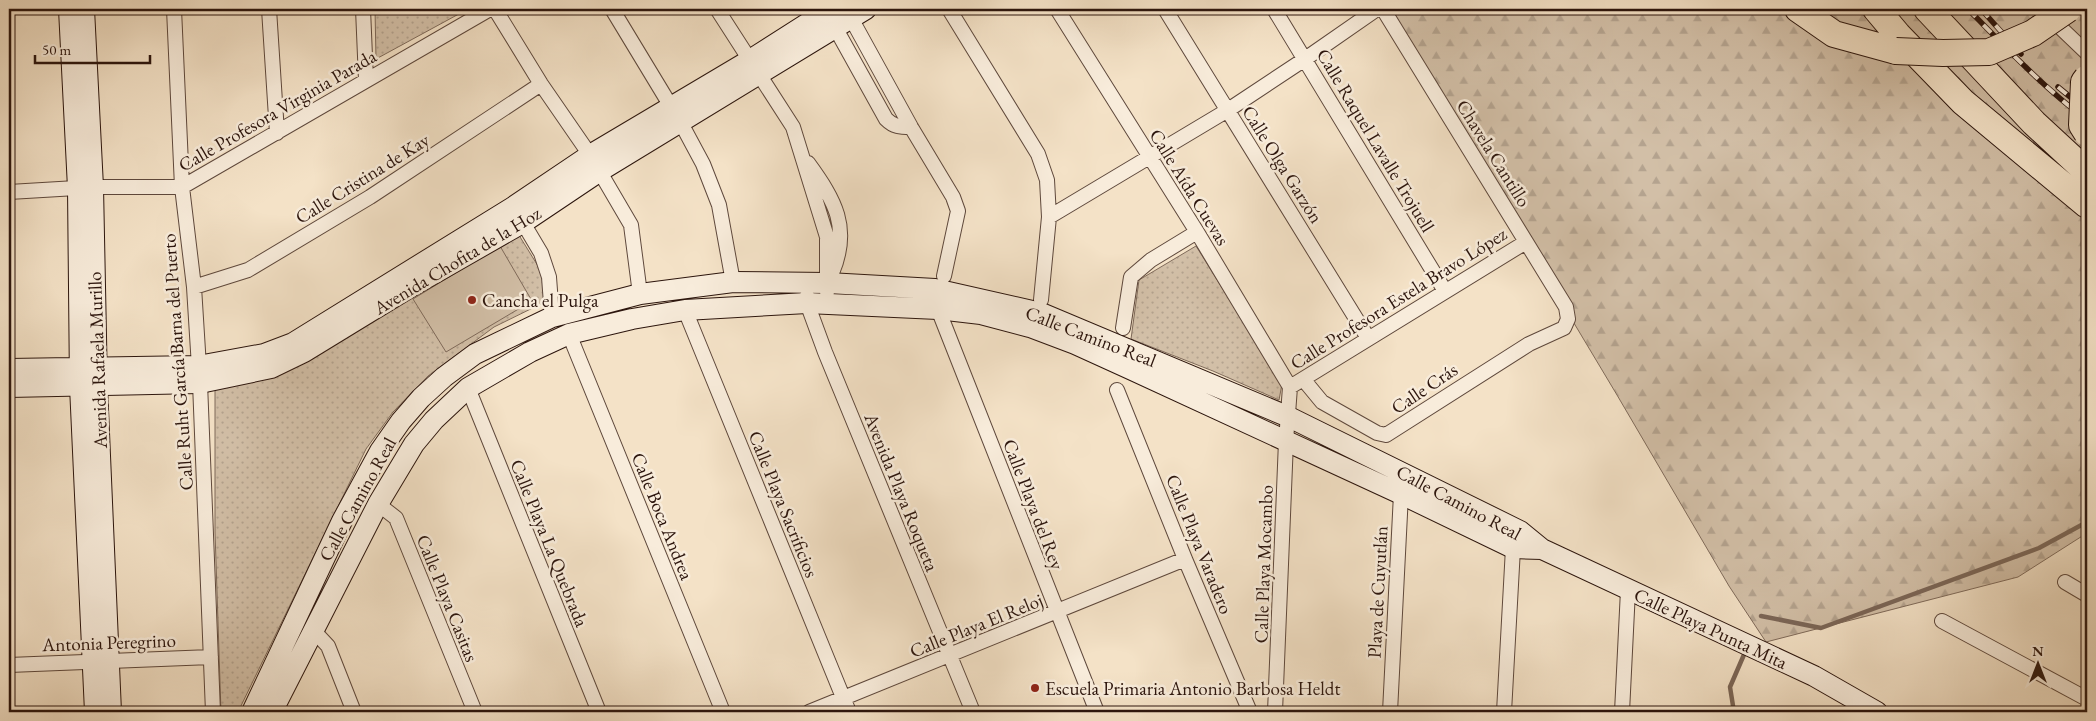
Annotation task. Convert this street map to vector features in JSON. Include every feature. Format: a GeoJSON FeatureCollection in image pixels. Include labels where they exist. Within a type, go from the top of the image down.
{"type":"FeatureCollection","features":[{"type":"Feature","properties":{"kind":"highway"},"geometry":{"type":"LineString","coordinates":[[1798,9],[1834,34],[1896,51],[1943,53],[1989,52],[2032,34],[2068,9]]}},
{"type":"Feature","properties":{"kind":"highway"},"geometry":{"type":"LineString","coordinates":[[1876,9],[1898,35],[1964,102],[2087,206]]}},
{"type":"Feature","properties":{"kind":"highway"},"geometry":{"type":"LineString","coordinates":[[1927,9],[2034,123],[2087,172]]}},
{"type":"Feature","properties":{"kind":"highway"},"geometry":{"type":"LineString","coordinates":[[2087,78],[2084,82],[2082,126],[2087,133]]}},
{"type":"Feature","properties":{"kind":"street","name":"Avenida Rafaela Murillo"},"geometry":{"type":"LineString","coordinates":[[69,9],[85,188]]}},
{"type":"Feature","properties":{"kind":"street","name":"Avenida Rafaela Murillo"},"geometry":{"type":"LineString","coordinates":[[84,9],[88,377],[102,662],[111,712]]}},
{"type":"Feature","properties":{"kind":"street","name":"Calle Ruht García Barna del Puerto"},"geometry":{"type":"LineString","coordinates":[[174,9],[182,187],[194,287],[199,374],[213,712]]}},
{"type":"Feature","properties":{"kind":"street"},"geometry":{"type":"LineString","coordinates":[[269,9],[277,133]]}},
{"type":"Feature","properties":{"kind":"street"},"geometry":{"type":"LineString","coordinates":[[364,9],[366,80]]}},
{"type":"Feature","properties":{"kind":"street","name":"Calle Profesora Virginia Parada"},"geometry":{"type":"LineString","coordinates":[[9,192],[85,188],[182,187],[490,9]]}},
{"type":"Feature","properties":{"kind":"street"},"geometry":{"type":"LineString","coordinates":[[495,9],[541,84],[595,163],[631,225],[640,294]]}},
{"type":"Feature","properties":{"kind":"street"},"geometry":{"type":"LineString","coordinates":[[612,9],[676,115],[703,164],[719,204],[733,282]]}},
{"type":"Feature","properties":{"kind":"street"},"geometry":{"type":"LineString","coordinates":[[717,9],[793,127],[827,237],[818,283],[817,304]]}},
{"type":"Feature","properties":{"kind":"street"},"geometry":{"type":"LineString","coordinates":[[948,9],[1038,154],[1047,180],[1049,217],[1041,300]]}},
{"type":"Feature","properties":{"kind":"street","name":"Calle Aída Cuevas"},"geometry":{"type":"LineString","coordinates":[[1056,9],[1197,232],[1290,387]]}},
{"type":"Feature","properties":{"kind":"street","name":"Calle Olga Garzón"},"geometry":{"type":"LineString","coordinates":[[1166,9],[1368,338]]}},
{"type":"Feature","properties":{"kind":"street","name":"Calle Raquel Lavalle Trojuell"},"geometry":{"type":"LineString","coordinates":[[1274,9],[1445,291]]}},
{"type":"Feature","properties":{"kind":"street"},"geometry":{"type":"LineString","coordinates":[[1049,217],[1228,110],[1377,9]]}},
{"type":"Feature","properties":{"kind":"street","name":"Chavela Cantillo"},"geometry":{"type":"LineString","coordinates":[[1383,9],[1566,307],[1568,319]]}},
{"type":"Feature","properties":{"kind":"street"},"geometry":{"type":"LineString","coordinates":[[2041,9],[2087,52]]}},
{"type":"Feature","properties":{"kind":"street"},"geometry":{"type":"LineString","coordinates":[[840,13],[886,119],[892,125],[911,127]]}},
{"type":"Feature","properties":{"kind":"street"},"geometry":{"type":"LineString","coordinates":[[840,13],[954,197],[958,211],[944,276]]}},
{"type":"Feature","properties":{"kind":"street","name":"Avenida Chofita de la Hoz"},"geometry":{"type":"LineString","coordinates":[[9,387],[88,377],[199,374],[271,368],[304,352],[403,283],[518,215],[595,163],[755,67],[840,13]]}},
{"type":"Feature","properties":{"kind":"street","name":"Calle Cristina de Kay"},"geometry":{"type":"LineString","coordinates":[[194,287],[248,270],[370,197],[541,84]]}},
{"type":"Feature","properties":{"kind":"street"},"geometry":{"type":"LineString","coordinates":[[518,215],[541,253],[549,277],[552,317]]}},
{"type":"Feature","properties":{"kind":"street"},"geometry":{"type":"LineString","coordinates":[[1124,328],[1131,277],[1151,260],[1197,232]]}},
{"type":"Feature","properties":{"kind":"street","name":"Calle Profesora Estela Bravo López"},"geometry":{"type":"LineString","coordinates":[[1289,417],[1290,387],[1526,242]]}},
{"type":"Feature","properties":{"kind":"street","name":"Calle Camino Real"},"geometry":{"type":"LineString","coordinates":[[252,712],[342,522],[380,451],[401,421],[421,398],[444,377],[475,354],[552,317],[640,294],[733,282],[818,283],[935,290],[1041,313],[1289,417],[1409,475],[1516,540]]}},
{"type":"Feature","properties":{"kind":"street","name":"Avenida Playa Roqueta"},"geometry":{"type":"LineString","coordinates":[[818,283],[817,304],[825,352],[972,712]]}},
{"type":"Feature","properties":{"kind":"street","name":"Calle Camino Real"},"geometry":{"type":"LineString","coordinates":[[272,712],[378,504],[414,444],[434,420],[468,388],[530,352],[569,334],[632,318],[685,310],[817,304],[938,309],[981,314],[1030,327],[1075,344],[1401,494],[1542,549]]}},
{"type":"Feature","properties":{"kind":"street","name":"Calle Playa del Rey"},"geometry":{"type":"LineString","coordinates":[[938,309],[1097,712]]}},
{"type":"Feature","properties":{"kind":"street","name":"Calle Playa Sacrificios"},"geometry":{"type":"LineString","coordinates":[[685,310],[849,712]]}},
{"type":"Feature","properties":{"kind":"street","name":"Calle Crás"},"geometry":{"type":"LineString","coordinates":[[1303,379],[1322,402],[1377,433],[1386,434],[1529,344],[1564,328],[1568,319]]}},
{"type":"Feature","properties":{"kind":"street","name":"Calle Boca Andrea"},"geometry":{"type":"LineString","coordinates":[[569,334],[723,712]]}},
{"type":"Feature","properties":{"kind":"street","name":"Avenida Chofita de la Hoz"},"geometry":{"type":"LineString","coordinates":[[9,369],[88,377]]}},
{"type":"Feature","properties":{"kind":"street","name":"Calle Playa La Quebrada"},"geometry":{"type":"LineString","coordinates":[[468,388],[598,712]]}},
{"type":"Feature","properties":{"kind":"street","name":"Calle Playa Varadero"},"geometry":{"type":"LineString","coordinates":[[1117,390],[1185,560],[1250,712]]}},
{"type":"Feature","properties":{"kind":"street","name":"Calle Playa Mocambo"},"geometry":{"type":"LineString","coordinates":[[1276,712],[1286,441],[1289,417]]}},
{"type":"Feature","properties":{"kind":"street","name":"Playa de Cuyutlán"},"geometry":{"type":"LineString","coordinates":[[1390,712],[1401,494],[1409,475]]}},
{"type":"Feature","properties":{"kind":"street","name":"Calle Playa Casitas"},"geometry":{"type":"LineString","coordinates":[[378,504],[396,518],[475,712]]}},
{"type":"Feature","properties":{"kind":"street"},"geometry":{"type":"LineString","coordinates":[[1504,712],[1516,540]]}},
{"type":"Feature","properties":{"kind":"street","name":"Calle Playa Punta Mita"},"geometry":{"type":"LineString","coordinates":[[1542,549],[1814,676],[1877,712]]}},
{"type":"Feature","properties":{"kind":"street","name":"Calle Playa El Reloj"},"geometry":{"type":"LineString","coordinates":[[809,712],[1185,560]]}},
{"type":"Feature","properties":{"kind":"street"},"geometry":{"type":"LineString","coordinates":[[2065,582],[2087,595]]}},
{"type":"Feature","properties":{"kind":"street"},"geometry":{"type":"LineString","coordinates":[[1622,712],[1628,590]]}},
{"type":"Feature","properties":{"kind":"street"},"geometry":{"type":"LineString","coordinates":[[1942,621],[2087,699]]}},
{"type":"Feature","properties":{"kind":"street"},"geometry":{"type":"LineString","coordinates":[[313,630],[328,646],[354,712]]}},
{"type":"Feature","properties":{"kind":"street","name":"Antonia Peregrino"},"geometry":{"type":"LineString","coordinates":[[9,665],[211,657]]}},
{"type":"Feature","properties":{"kind":"street","name":"Avenida Rafaela Murillo"},"geometry":{"type":"LineString","coordinates":[[94,712],[102,662]]}},
{"type":"Feature","properties":{"kind":"green space"},"geometry":{"type":"Polygon","coordinates":[[[375,9],[468,9],[376,59],[375,9]]]}},
{"type":"Feature","properties":{"kind":"green space"},"geometry":{"type":"Polygon","coordinates":[[[1386,9],[2087,9],[2087,533],[2018,577],[1766,642],[1729,586],[1386,9]]]}},
{"type":"Feature","properties":{"kind":"green space"},"geometry":{"type":"Polygon","coordinates":[[[517,232],[538,266],[551,299],[494,327],[428,376],[393,412],[366,449],[238,712],[221,712],[215,532],[215,388],[517,232]]]}},
{"type":"Feature","properties":{"kind":"green space","name":"Cancha el Pulga"},"geometry":{"type":"Polygon","coordinates":[[[500,246],[532,301],[446,352],[413,299],[500,246]]]}},
{"type":"Feature","properties":{"kind":"green space"},"geometry":{"type":"Polygon","coordinates":[[[1196,246],[1282,384],[1279,400],[1213,371],[1131,339],[1139,280],[1196,246]]]}},
{"type":"Feature","properties":{"kind":"waterway"},"geometry":{"type":"LineString","coordinates":[[1761,616],[1821,628],[2039,548],[2087,522]]}},
{"type":"Feature","properties":{"kind":"waterway"},"geometry":{"type":"LineString","coordinates":[[1734,712],[1730,687],[1746,650]]}},
{"type":"Feature","properties":{"kind":"railway"},"geometry":{"type":"LineString","coordinates":[[1968,9],[2040,81],[2087,120]]}},
{"type":"Feature","properties":{"kind":"railway"},"geometry":{"type":"LineString","coordinates":[[1981,9],[2021,54]]}},
{"type":"Feature","properties":{"kind":"railway"},"geometry":{"type":"LineString","coordinates":[[2058,87],[2085,109]]}},
{"type":"Feature","properties":{"kind":"place","name":"Cancha el Pulga"},"geometry":{"type":"Point","coordinates":[472,300]}},
{"type":"Feature","properties":{"kind":"place","name":"Escuela Primaria Antonio Barbosa Heldt"},"geometry":{"type":"Point","coordinates":[1035,688]}}]}
